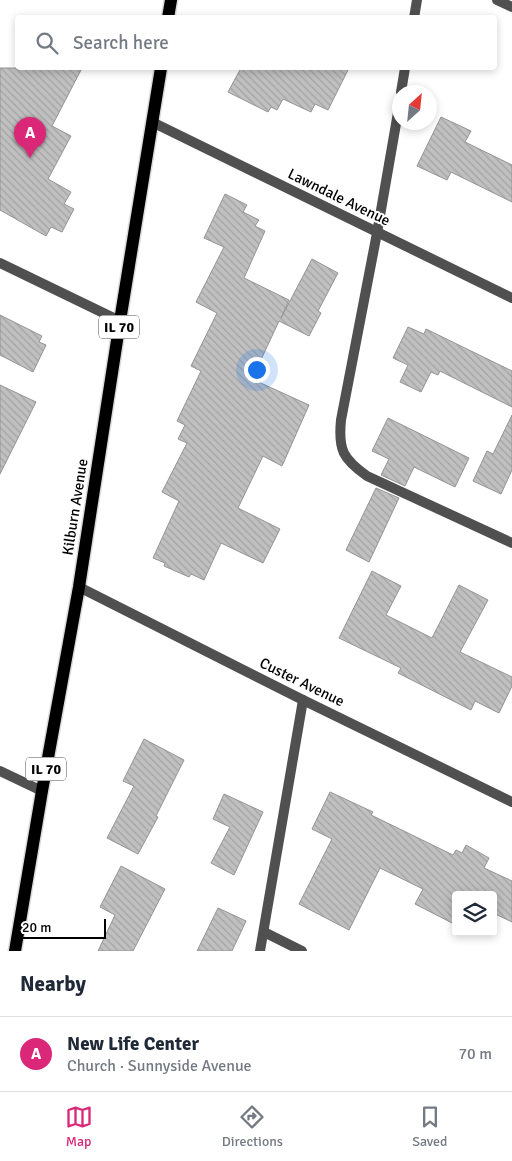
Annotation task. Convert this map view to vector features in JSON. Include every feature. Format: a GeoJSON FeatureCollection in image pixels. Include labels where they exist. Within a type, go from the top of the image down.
{"type":"FeatureCollection","features":[{"type":"Feature","properties":{"kind":"main road"},"geometry":{"type":"LineString","coordinates":[[168,15],[171,0]]}},
{"type":"Feature","properties":{"kind":"main road","name":"Kilburn Avenue"},"geometry":{"type":"LineString","coordinates":[[15,951],[79,587],[161,70]]}},
{"type":"Feature","properties":{"kind":"street"},"geometry":{"type":"LineString","coordinates":[[414,15],[417,0]]}},
{"type":"Feature","properties":{"kind":"street"},"geometry":{"type":"LineString","coordinates":[[497,0],[512,7]]}},
{"type":"Feature","properties":{"kind":"street"},"geometry":{"type":"LineString","coordinates":[[402,85],[405,70]]}},
{"type":"Feature","properties":{"kind":"street","name":"Lawndale Avenue"},"geometry":{"type":"LineString","coordinates":[[152,122],[512,298]]}},
{"type":"Feature","properties":{"kind":"street"},"geometry":{"type":"LineString","coordinates":[[395,130],[341,420],[340,440],[342,450],[347,460],[367,476],[512,543]]}},
{"type":"Feature","properties":{"kind":"street"},"geometry":{"type":"LineString","coordinates":[[0,263],[120,321]]}},
{"type":"Feature","properties":{"kind":"street","name":"Custer Avenue"},"geometry":{"type":"LineString","coordinates":[[79,587],[303,700],[512,802]]}},
{"type":"Feature","properties":{"kind":"street"},"geometry":{"type":"LineString","coordinates":[[260,951],[303,700]]}},
{"type":"Feature","properties":{"kind":"street"},"geometry":{"type":"LineString","coordinates":[[0,771],[42,791]]}},
{"type":"Feature","properties":{"kind":"street"},"geometry":{"type":"LineString","coordinates":[[264,932],[302,951]]}},
{"type":"Feature","properties":{"kind":"building"},"geometry":{"type":"Polygon","coordinates":[[[0,68],[15,68],[15,70],[81,70],[52,126],[71,136],[48,179],[71,192],[64,204],[74,209],[62,232],[51,227],[46,236],[0,210],[0,68]]]}},
{"type":"Feature","properties":{"kind":"building"},"geometry":{"type":"Polygon","coordinates":[[[240,70],[348,70],[328,110],[315,104],[311,112],[283,99],[277,110],[271,107],[268,112],[228,92],[240,70]]]}},
{"type":"Feature","properties":{"kind":"building"},"geometry":{"type":"Polygon","coordinates":[[[441,117],[471,131],[465,142],[512,165],[512,202],[451,172],[447,180],[417,166],[435,130],[437,130],[441,117]]]}},
{"type":"Feature","properties":{"kind":"building"},"geometry":{"type":"Polygon","coordinates":[[[225,194],[247,205],[243,212],[259,220],[255,226],[265,231],[244,278],[289,300],[281,318],[312,259],[338,273],[318,311],[321,313],[309,336],[279,321],[252,379],[309,405],[282,466],[263,456],[238,508],[280,529],[263,563],[221,543],[204,580],[191,574],[189,577],[164,566],[165,563],[153,558],[179,501],[162,492],[187,443],[178,439],[185,425],[177,421],[201,371],[191,366],[217,313],[196,302],[224,247],[204,238],[225,194]]]}},
{"type":"Feature","properties":{"kind":"building"},"geometry":{"type":"Polygon","coordinates":[[[0,315],[42,336],[39,342],[46,345],[33,372],[0,355],[0,315]]]}},
{"type":"Feature","properties":{"kind":"building"},"geometry":{"type":"Polygon","coordinates":[[[408,327],[424,334],[426,329],[512,371],[512,407],[440,371],[438,375],[431,372],[421,392],[400,382],[408,365],[393,358],[408,327]]]}},
{"type":"Feature","properties":{"kind":"building"},"geometry":{"type":"Polygon","coordinates":[[[0,385],[36,402],[0,474],[0,385]]]}},
{"type":"Feature","properties":{"kind":"building"},"geometry":{"type":"Polygon","coordinates":[[[512,415],[512,470],[501,494],[473,481],[487,451],[493,454],[512,415]]]}},
{"type":"Feature","properties":{"kind":"building"},"geometry":{"type":"Polygon","coordinates":[[[388,418],[469,458],[455,487],[414,467],[405,486],[381,475],[389,459],[372,451],[388,418]]]}},
{"type":"Feature","properties":{"kind":"building"},"geometry":{"type":"Polygon","coordinates":[[[376,488],[399,498],[369,562],[346,550],[376,488]]]}},
{"type":"Feature","properties":{"kind":"building"},"geometry":{"type":"Polygon","coordinates":[[[372,571],[401,586],[386,615],[432,638],[459,585],[488,600],[460,652],[512,677],[512,686],[499,713],[475,701],[471,710],[398,673],[401,668],[339,638],[372,571]]]}},
{"type":"Feature","properties":{"kind":"building"},"geometry":{"type":"Polygon","coordinates":[[[144,739],[184,760],[156,816],[158,817],[138,854],[107,838],[134,786],[123,781],[144,739]]]}},
{"type":"Feature","properties":{"kind":"building"},"geometry":{"type":"Polygon","coordinates":[[[330,792],[373,812],[371,815],[453,855],[456,850],[462,853],[466,845],[489,858],[484,868],[512,881],[512,922],[497,915],[497,891],[452,891],[452,923],[415,904],[423,889],[380,868],[349,930],[299,904],[332,839],[312,829],[330,792]]]}},
{"type":"Feature","properties":{"kind":"building"},"geometry":{"type":"Polygon","coordinates":[[[224,794],[263,812],[234,875],[211,863],[230,827],[213,819],[224,794]]]}},
{"type":"Feature","properties":{"kind":"building"},"geometry":{"type":"Polygon","coordinates":[[[121,866],[165,889],[133,951],[98,951],[115,915],[100,907],[121,866]]]}},
{"type":"Feature","properties":{"kind":"building"},"geometry":{"type":"Polygon","coordinates":[[[218,908],[246,921],[232,951],[197,951],[218,908]]]}},
{"type":"Feature","properties":{"kind":"place","name":"New Life Center"},"geometry":{"type":"Point","coordinates":[30,158]}}]}
